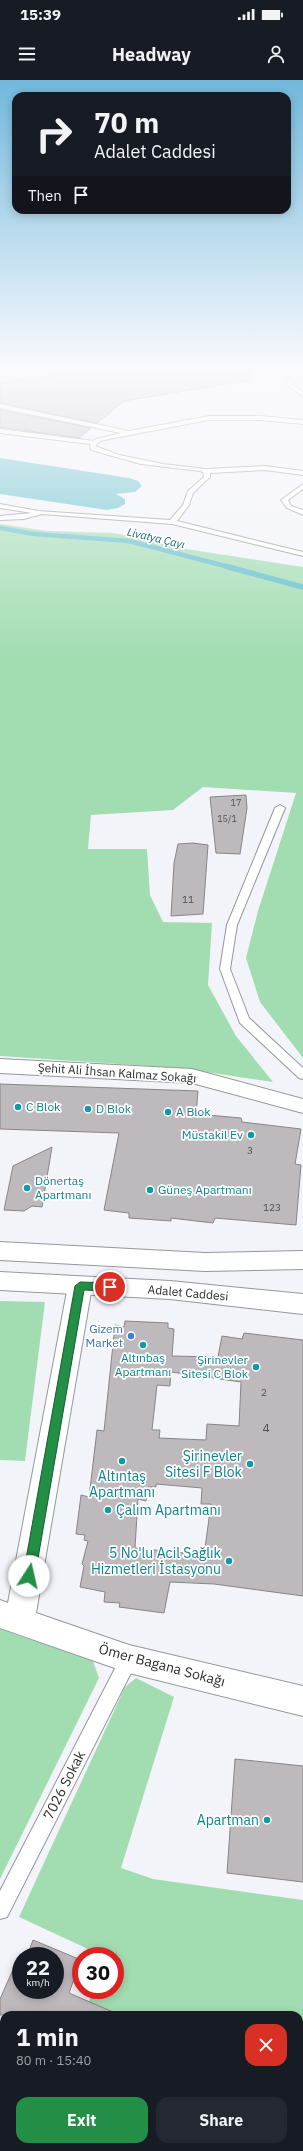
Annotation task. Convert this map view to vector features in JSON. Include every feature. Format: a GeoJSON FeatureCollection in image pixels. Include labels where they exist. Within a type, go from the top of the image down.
{"type":"FeatureCollection","features":[{"type":"Feature","properties":{"kind":"street","name":"Şehit Ali İhsan Kalmaz Sokağı"},"geometry":{"type":"LineString","coordinates":[[0,1066],[192,1076],[303,1106]]}},
{"type":"Feature","properties":{"kind":"street"},"geometry":{"type":"LineString","coordinates":[[0,1251],[205,1262],[303,1260]]}},
{"type":"Feature","properties":{"kind":"street","name":"Adalet Caddesi"},"geometry":{"type":"LineString","coordinates":[[0,1281],[170,1290],[303,1304]]}},
{"type":"Feature","properties":{"kind":"street"},"geometry":{"type":"LineString","coordinates":[[10,1618],[80,1286]]}},
{"type":"Feature","properties":{"kind":"street","name":"Ömer Bagana Sokağı"},"geometry":{"type":"LineString","coordinates":[[10,1618],[129,1659],[303,1701]]}},
{"type":"Feature","properties":{"kind":"lane"},"geometry":{"type":"LineString","coordinates":[[155,465],[197,468],[206,471],[265,468],[303,474]]}},
{"type":"Feature","properties":{"kind":"lane"},"geometry":{"type":"LineString","coordinates":[[172,522],[186,505],[190,492],[207,477],[206,471]]}},
{"type":"Feature","properties":{"kind":"lane"},"geometry":{"type":"LineString","coordinates":[[303,486],[284,500],[289,507],[303,513]]}},
{"type":"Feature","properties":{"kind":"lane"},"geometry":{"type":"LineString","coordinates":[[0,506],[42,512],[172,522],[303,554]]}},
{"type":"Feature","properties":{"kind":"lane"},"geometry":{"type":"LineString","coordinates":[[0,518],[24,517],[42,512]]}},
{"type":"Feature","properties":{"kind":"lane"},"geometry":{"type":"LineString","coordinates":[[280,808],[232,925],[225,969],[244,1020],[303,1075]]}},
{"type":"Feature","properties":{"kind":"lane","name":"7026 Sokak"},"geometry":{"type":"LineString","coordinates":[[0,1910],[129,1659]]}},
{"type":"Feature","properties":{"kind":"green space"},"geometry":{"type":"Polygon","coordinates":[[[0,524],[47,531],[113,533],[136,537],[173,547],[303,567],[303,1058],[260,1002],[246,958],[258,911],[296,793],[203,787],[173,810],[91,815],[88,849],[147,849],[150,895],[163,922],[212,923],[208,985],[236,1036],[273,1082],[179,1068],[0,1056],[0,524]]]}},
{"type":"Feature","properties":{"kind":"green space"},"geometry":{"type":"Polygon","coordinates":[[[0,1301],[45,1302],[25,1461],[0,1460],[0,1301]]]}},
{"type":"Feature","properties":{"kind":"green space"},"geometry":{"type":"Polygon","coordinates":[[[0,1629],[93,1661],[99,1678],[0,1879],[0,1629]]]}},
{"type":"Feature","properties":{"kind":"green space"},"geometry":{"type":"Polygon","coordinates":[[[136,1678],[174,1697],[121,1868],[153,1879],[303,1900],[303,2011],[85,2011],[90,1999],[124,1999],[124,1947],[84,1947],[19,1917],[125,1687],[136,1678]]]}},
{"type":"Feature","properties":{"kind":"water"},"geometry":{"type":"Polygon","coordinates":[[[0,465],[43,465],[129,478],[138,481],[142,486],[135,492],[116,494],[125,499],[125,504],[118,508],[107,510],[0,494],[0,465]]]}},
{"type":"Feature","properties":{"kind":"building"},"geometry":{"type":"Polygon","coordinates":[[[246,795],[247,808],[240,854],[216,853],[210,797],[246,795]]]}},
{"type":"Feature","properties":{"kind":"building"},"geometry":{"type":"Polygon","coordinates":[[[193,843],[208,845],[203,914],[171,916],[174,863],[178,844],[193,843]]]}},
{"type":"Feature","properties":{"kind":"building"},"geometry":{"type":"Polygon","coordinates":[[[0,1084],[198,1091],[196,1114],[241,1118],[242,1122],[301,1129],[295,1164],[301,1165],[296,1225],[215,1218],[213,1223],[171,1218],[171,1221],[129,1218],[129,1213],[104,1210],[119,1133],[0,1129],[0,1084]]]}},
{"type":"Feature","properties":{"kind":"building","name":"Dönertaş Apartmanı"},"geometry":{"type":"Polygon","coordinates":[[[52,1147],[42,1207],[32,1206],[24,1211],[4,1210],[13,1166],[52,1147]]]}},
{"type":"Feature","properties":{"kind":"building"},"geometry":{"type":"Polygon","coordinates":[[[125,1321],[168,1323],[168,1328],[174,1329],[172,1356],[218,1357],[222,1336],[242,1339],[244,1333],[303,1340],[303,1596],[214,1584],[170,1582],[164,1613],[119,1607],[120,1603],[104,1602],[105,1592],[80,1587],[84,1566],[82,1564],[88,1541],[84,1540],[85,1535],[76,1534],[81,1495],[89,1497],[97,1430],[104,1431],[115,1325],[124,1327],[125,1321]],[[171,1372],[170,1386],[157,1385],[152,1430],[160,1430],[159,1438],[206,1440],[207,1424],[239,1426],[241,1382],[171,1372]],[[156,1484],[156,1487],[148,1487],[146,1501],[138,1499],[135,1548],[204,1555],[211,1504],[201,1504],[202,1488],[156,1484]]]}},
{"type":"Feature","properties":{"kind":"building","name":"Apartman"},"geometry":{"type":"Polygon","coordinates":[[[235,1759],[303,1766],[303,1882],[227,1873],[235,1759]]]}},
{"type":"Feature","properties":{"kind":"building"},"geometry":{"type":"Polygon","coordinates":[[[33,1940],[50,1947],[30,1947],[33,1940]]]}},
{"type":"Feature","properties":{"kind":"building"},"geometry":{"type":"Polygon","coordinates":[[[64,1953],[72,1956],[72,1985],[69,1993],[72,1994],[72,1999],[83,1999],[111,2011],[0,2011],[0,1999],[12,1972],[12,1999],[64,1999],[64,1953]]]}},
{"type":"Feature","properties":{"kind":"waterway","name":"Livatya Çayı"},"geometry":{"type":"LineString","coordinates":[[0,528],[34,534],[129,541],[229,567]]}},
{"type":"Feature","properties":{"kind":"waterway","name":"Livatya Çayı"},"geometry":{"type":"LineString","coordinates":[[225,566],[303,587]]}},
{"type":"Feature","properties":{"kind":"place","name":"C Blok"},"geometry":{"type":"Point","coordinates":[18,1107]}},
{"type":"Feature","properties":{"kind":"place","name":"D Blok"},"geometry":{"type":"Point","coordinates":[88,1109]}},
{"type":"Feature","properties":{"kind":"place","name":"A Blok"},"geometry":{"type":"Point","coordinates":[168,1112]}},
{"type":"Feature","properties":{"kind":"place","name":"Müstakil Ev"},"geometry":{"type":"Point","coordinates":[251,1135]}},
{"type":"Feature","properties":{"kind":"place","name":"Dönertaş Apartmanı"},"geometry":{"type":"Point","coordinates":[27,1188]}},
{"type":"Feature","properties":{"kind":"place","name":"Güneş Apartmanı"},"geometry":{"type":"Point","coordinates":[150,1190]}},
{"type":"Feature","properties":{"kind":"place","name":"Gizem Market"},"geometry":{"type":"Point","coordinates":[131,1336]}},
{"type":"Feature","properties":{"kind":"place","name":"Altınbaş Apartmanı"},"geometry":{"type":"Point","coordinates":[143,1345]}},
{"type":"Feature","properties":{"kind":"place","name":"Şirinevler Sitesi C Blok"},"geometry":{"type":"Point","coordinates":[256,1367]}},
{"type":"Feature","properties":{"kind":"place","name":"Altıntaş Apartmanı"},"geometry":{"type":"Point","coordinates":[122,1461]}},
{"type":"Feature","properties":{"kind":"place","name":"Şirinevler Sitesi F Blok"},"geometry":{"type":"Point","coordinates":[250,1464]}},
{"type":"Feature","properties":{"kind":"place","name":"Çalım Apartmanı"},"geometry":{"type":"Point","coordinates":[108,1510]}},
{"type":"Feature","properties":{"kind":"place","name":"5 No'lu Acil Sağlık Hizmetleri İstasyonu"},"geometry":{"type":"Point","coordinates":[229,1561]}},
{"type":"Feature","properties":{"kind":"place","name":"Apartman"},"geometry":{"type":"Point","coordinates":[267,1820]}},
{"type":"Feature","properties":{"kind":"route"},"geometry":{"type":"LineString","coordinates":[[29,1576],[80,1286],[110,1287]]}}]}
